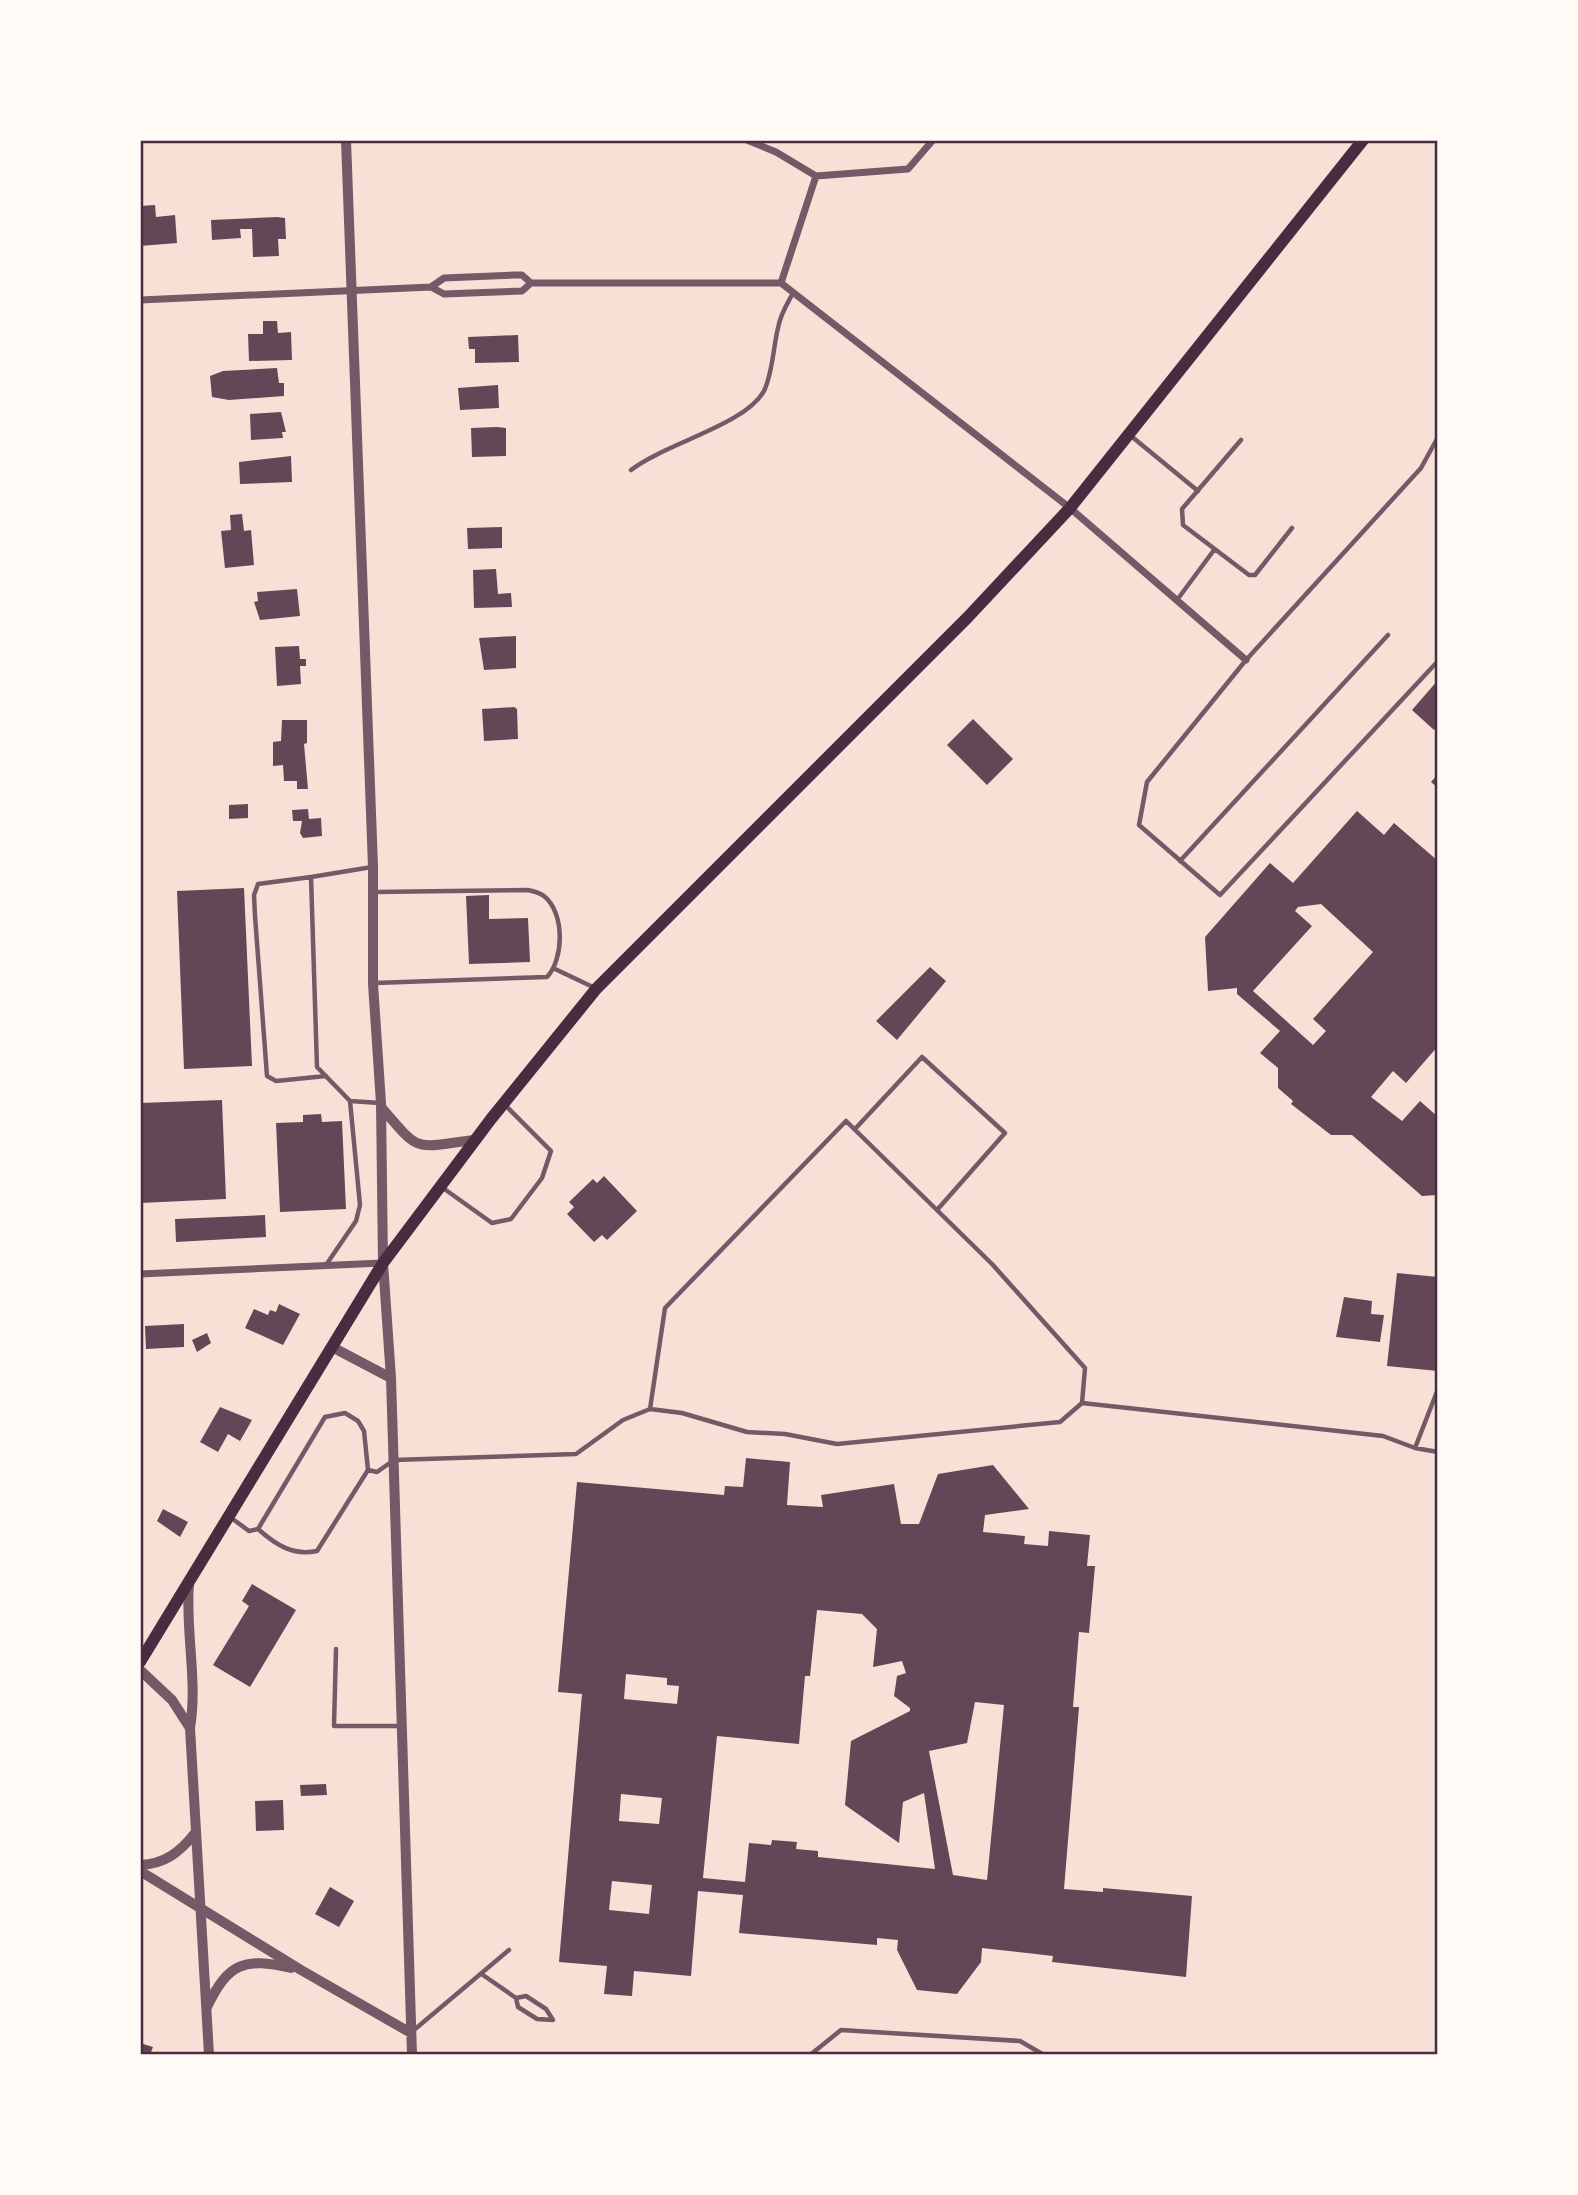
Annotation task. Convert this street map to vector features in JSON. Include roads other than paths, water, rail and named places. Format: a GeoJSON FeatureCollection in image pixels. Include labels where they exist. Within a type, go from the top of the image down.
{"type":"FeatureCollection","features":[{"type":"Feature","properties":{"kind":"main road"},"geometry":{"type":"LineString","coordinates":[[140,1662],[383,1263],[439,1185],[596,989],[960,626],[1070,508],[1363,140]]}},
{"type":"Feature","properties":{"kind":"street"},"geometry":{"type":"LineString","coordinates":[[346,140],[373,867],[373,984],[381,1105],[383,1263],[394,1460],[412,2055]]}},
{"type":"Feature","properties":{"kind":"street"},"geometry":{"type":"LineString","coordinates":[[747,140],[776,152],[816,176],[908,169],[933,140]]}},
{"type":"Feature","properties":{"kind":"street"},"geometry":{"type":"LineString","coordinates":[[781,283],[816,176]]}},
{"type":"Feature","properties":{"kind":"street"},"geometry":{"type":"LineString","coordinates":[[431,287],[444,278],[516,275],[531,283],[781,283],[1070,508],[1246,660]]}},
{"type":"Feature","properties":{"kind":"street"},"geometry":{"type":"LineString","coordinates":[[140,300],[431,287],[444,294],[522,291],[531,283]]}},
{"type":"Feature","properties":{"kind":"street"},"geometry":{"type":"LineString","coordinates":[[381,1105],[409,1140],[419,1146],[475,1140]]}},
{"type":"Feature","properties":{"kind":"street"},"geometry":{"type":"LineString","coordinates":[[140,1274],[383,1263]]}},
{"type":"Feature","properties":{"kind":"street"},"geometry":{"type":"LineString","coordinates":[[332,1347],[361,1359],[391,1378]]}},
{"type":"Feature","properties":{"kind":"street"},"geometry":{"type":"LineString","coordinates":[[190,1580],[186,1614],[193,1710],[190,1728],[209,2055]]}},
{"type":"Feature","properties":{"kind":"street"},"geometry":{"type":"LineString","coordinates":[[140,1670],[172,1700],[190,1728]]}},
{"type":"Feature","properties":{"kind":"street"},"geometry":{"type":"LineString","coordinates":[[140,1865],[154,1864],[179,1853],[195,1833]]}},
{"type":"Feature","properties":{"kind":"street"},"geometry":{"type":"LineString","coordinates":[[140,1871],[301,1970],[411,2033]]}},
{"type":"Feature","properties":{"kind":"street"},"geometry":{"type":"LineString","coordinates":[[206,2010],[219,1982],[229,1972],[248,1963],[270,1963],[301,1970]]}},
{"type":"Feature","properties":{"kind":"lane"},"geometry":{"type":"LineString","coordinates":[[631,470],[664,448],[724,423],[753,404],[767,382],[778,326],[793,292]]}},
{"type":"Feature","properties":{"kind":"lane"},"geometry":{"type":"LineString","coordinates":[[1129,434],[1198,491]]}},
{"type":"Feature","properties":{"kind":"lane"},"geometry":{"type":"LineString","coordinates":[[1438,438],[1420,468],[1246,660],[1147,782],[1139,825],[1220,895],[1438,661]]}},
{"type":"Feature","properties":{"kind":"lane"},"geometry":{"type":"LineString","coordinates":[[1241,440],[1182,509],[1182,525],[1249,575],[1255,575],[1292,528]]}},
{"type":"Feature","properties":{"kind":"lane"},"geometry":{"type":"LineString","coordinates":[[1177,600],[1214,550]]}},
{"type":"Feature","properties":{"kind":"lane"},"geometry":{"type":"LineString","coordinates":[[1180,860],[1388,635]]}},
{"type":"Feature","properties":{"kind":"lane"},"geometry":{"type":"LineString","coordinates":[[326,1076],[276,1081],[267,1076],[255,889],[258,884],[373,867]]}},
{"type":"Feature","properties":{"kind":"lane"},"geometry":{"type":"LineString","coordinates":[[311,877],[317,1067],[351,1101],[381,1105]]}},
{"type":"Feature","properties":{"kind":"lane"},"geometry":{"type":"LineString","coordinates":[[373,892],[528,890],[543,895],[556,912],[559,951],[555,969],[547,977],[373,984]]}},
{"type":"Feature","properties":{"kind":"lane"},"geometry":{"type":"LineString","coordinates":[[555,969],[596,989]]}},
{"type":"Feature","properties":{"kind":"lane"},"geometry":{"type":"LineString","coordinates":[[855,1129],[922,1057],[1005,1133],[937,1210]]}},
{"type":"Feature","properties":{"kind":"lane"},"geometry":{"type":"LineString","coordinates":[[326,1265],[356,1221],[360,1205],[351,1101]]}},
{"type":"Feature","properties":{"kind":"lane"},"geometry":{"type":"LineString","coordinates":[[439,1185],[492,1223],[511,1219],[542,1178],[551,1151],[504,1104]]}},
{"type":"Feature","properties":{"kind":"lane"},"geometry":{"type":"LineString","coordinates":[[368,1470],[377,1472],[394,1460],[576,1454],[623,1420],[650,1409],[682,1413],[747,1432],[785,1434],[837,1444],[1060,1422],[1082,1403],[1085,1368],[992,1264],[846,1121],[665,1308],[650,1409]]}},
{"type":"Feature","properties":{"kind":"lane"},"geometry":{"type":"LineString","coordinates":[[1415,1448],[1438,1390]]}},
{"type":"Feature","properties":{"kind":"lane"},"geometry":{"type":"LineString","coordinates":[[1082,1403],[1383,1436],[1415,1448],[1438,1452]]}},
{"type":"Feature","properties":{"kind":"lane"},"geometry":{"type":"LineString","coordinates":[[230,1517],[249,1531],[258,1530],[275,1543],[300,1555],[317,1551],[368,1470],[363,1431],[358,1421],[345,1413],[325,1417],[258,1530]]}},
{"type":"Feature","properties":{"kind":"lane"},"geometry":{"type":"LineString","coordinates":[[337,1649],[334,1726],[401,1727]]}},
{"type":"Feature","properties":{"kind":"lane"},"geometry":{"type":"LineString","coordinates":[[411,2033],[509,1951]]}},
{"type":"Feature","properties":{"kind":"lane"},"geometry":{"type":"LineString","coordinates":[[483,1975],[516,1998],[518,2007],[537,2019],[553,2020],[546,2009],[527,1996],[516,1998]]}},
{"type":"Feature","properties":{"kind":"lane"},"geometry":{"type":"LineString","coordinates":[[810,2055],[841,2030],[1020,2041],[1044,2055]]}}]}
